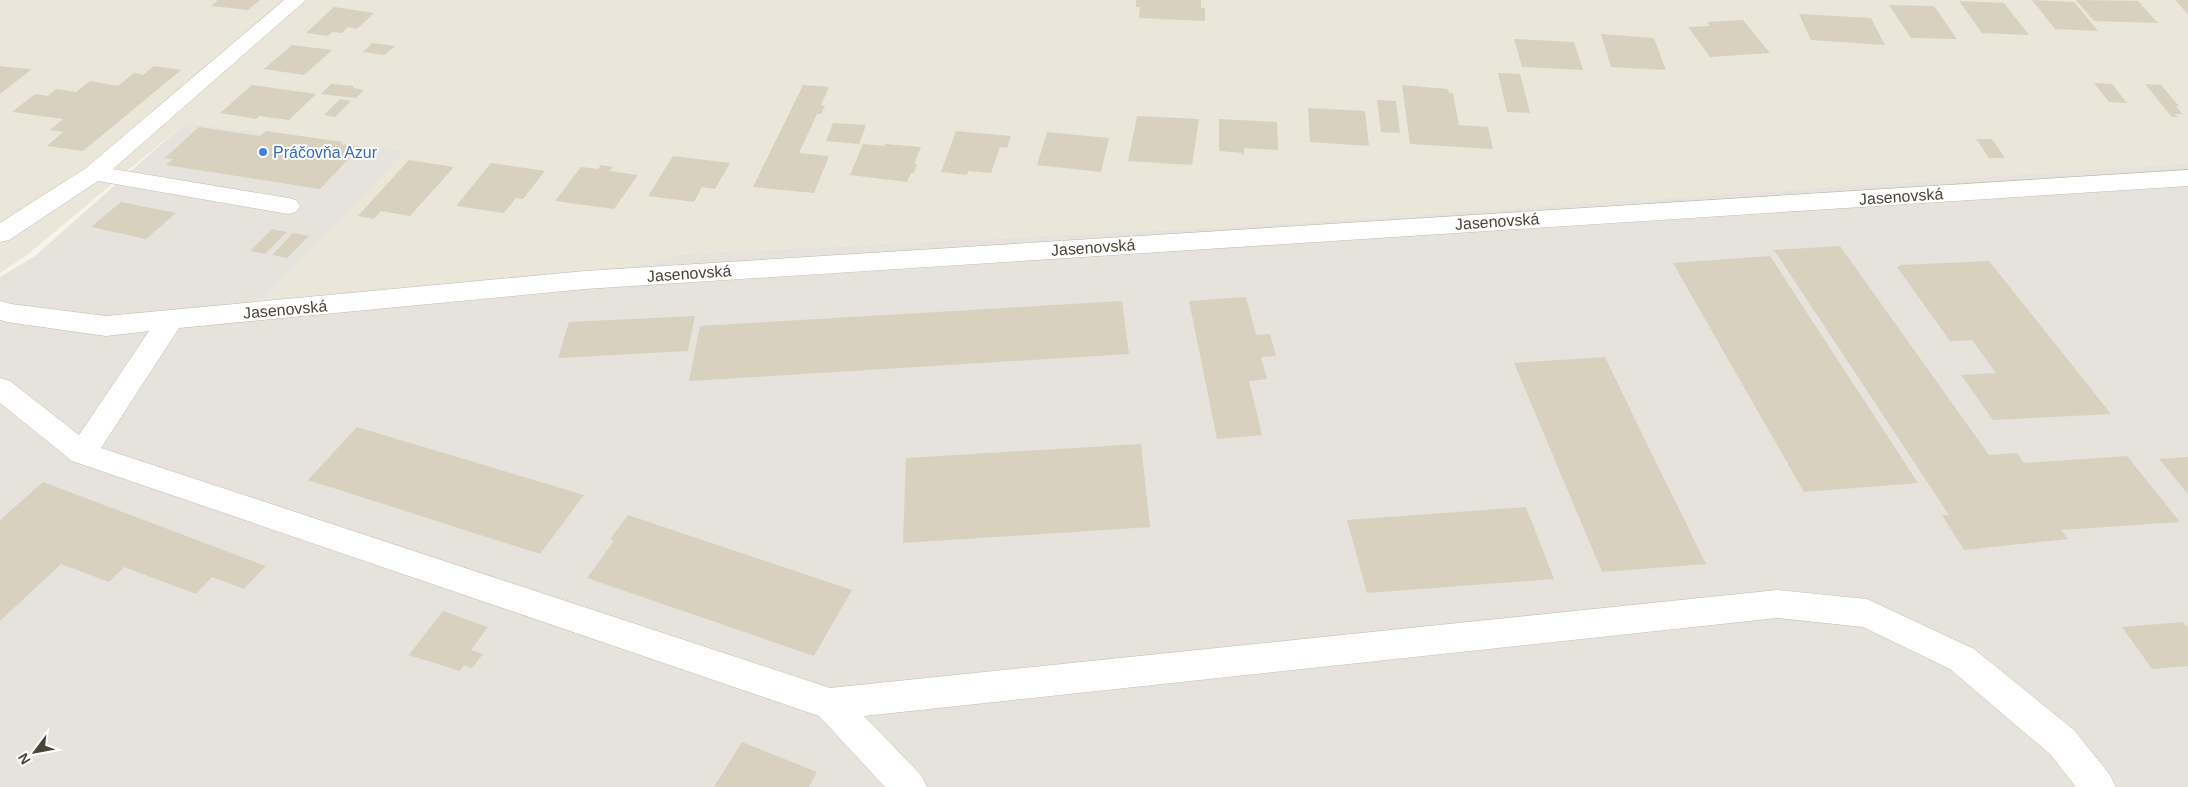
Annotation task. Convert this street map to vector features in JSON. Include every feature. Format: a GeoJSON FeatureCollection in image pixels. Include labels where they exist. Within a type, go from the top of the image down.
{"type":"FeatureCollection","features":[{"type":"Feature","properties":{"kind":"street"},"geometry":{"type":"LineString","coordinates":[[0,234],[94,173],[296,0]]}},
{"type":"Feature","properties":{"kind":"street"},"geometry":{"type":"LineString","coordinates":[[94,173],[288,206]]}},
{"type":"Feature","properties":{"kind":"street","name":"Jasenovská"},"geometry":{"type":"LineString","coordinates":[[0,310],[7,313],[106,326],[585,280],[2188,178]]}},
{"type":"Feature","properties":{"kind":"street"},"geometry":{"type":"LineString","coordinates":[[82,453],[171,320]]}},
{"type":"Feature","properties":{"kind":"street"},"geometry":{"type":"LineString","coordinates":[[0,388],[82,453],[830,704],[1777,604],[1868,613],[1962,659],[2062,742],[2098,787]]}},
{"type":"Feature","properties":{"kind":"street"},"geometry":{"type":"LineString","coordinates":[[830,704],[909,787]]}},
{"type":"Feature","properties":{"kind":"shaded area"},"geometry":{"type":"Polygon","coordinates":[[[0,0],[2188,0],[2188,163],[1275,224],[678,254],[656,263],[262,299],[185,123],[27,255],[0,273],[0,0]]]}},
{"type":"Feature","properties":{"kind":"shaded area"},"geometry":{"type":"Polygon","coordinates":[[[185,123],[405,151],[263,299],[656,263],[678,254],[1275,224],[2188,163],[2188,787],[0,787],[0,277],[35,256],[185,123]]]}},
{"type":"Feature","properties":{"kind":"building"},"geometry":{"type":"Polygon","coordinates":[[[218,0],[260,0],[248,10],[211,6],[218,0]]]}},
{"type":"Feature","properties":{"kind":"building"},"geometry":{"type":"Polygon","coordinates":[[[1136,0],[1201,0],[1201,8],[1205,8],[1205,21],[1139,18],[1140,7],[1136,7],[1136,0]]]}},
{"type":"Feature","properties":{"kind":"building"},"geometry":{"type":"Polygon","coordinates":[[[2032,0],[2074,2],[2098,31],[2055,29],[2032,0]]]}},
{"type":"Feature","properties":{"kind":"building"},"geometry":{"type":"Polygon","coordinates":[[[2076,0],[2138,1],[2158,23],[2094,21],[2076,0]]]}},
{"type":"Feature","properties":{"kind":"building"},"geometry":{"type":"Polygon","coordinates":[[[2175,0],[2188,0],[2188,14],[2175,0]]]}},
{"type":"Feature","properties":{"kind":"building"},"geometry":{"type":"Polygon","coordinates":[[[1959,1],[2004,3],[2029,35],[1982,33],[1959,1]]]}},
{"type":"Feature","properties":{"kind":"building"},"geometry":{"type":"Polygon","coordinates":[[[1889,5],[1934,6],[1957,39],[1911,38],[1889,5]]]}},
{"type":"Feature","properties":{"kind":"building"},"geometry":{"type":"Polygon","coordinates":[[[334,7],[374,13],[357,29],[348,27],[342,33],[332,32],[328,36],[306,33],[334,7]]]}},
{"type":"Feature","properties":{"kind":"building"},"geometry":{"type":"Polygon","coordinates":[[[1799,14],[1871,18],[1885,45],[1811,40],[1799,14]]]}},
{"type":"Feature","properties":{"kind":"building"},"geometry":{"type":"Polygon","coordinates":[[[1743,20],[1770,53],[1710,57],[1688,27],[1710,26],[1707,22],[1743,20]]]}},
{"type":"Feature","properties":{"kind":"building"},"geometry":{"type":"Polygon","coordinates":[[[1601,34],[1654,38],[1666,70],[1611,67],[1601,34]]]}},
{"type":"Feature","properties":{"kind":"building"},"geometry":{"type":"Polygon","coordinates":[[[1514,39],[1574,42],[1583,70],[1522,67],[1514,39]]]}},
{"type":"Feature","properties":{"kind":"building"},"geometry":{"type":"Polygon","coordinates":[[[372,43],[395,46],[385,55],[363,52],[372,43]]]}},
{"type":"Feature","properties":{"kind":"building"},"geometry":{"type":"Polygon","coordinates":[[[292,45],[332,50],[304,75],[264,69],[292,45]]]}},
{"type":"Feature","properties":{"kind":"building"},"geometry":{"type":"Polygon","coordinates":[[[0,66],[8,67],[32,69],[0,94],[0,66]]]}},
{"type":"Feature","properties":{"kind":"building"},"geometry":{"type":"Polygon","coordinates":[[[154,66],[181,70],[83,151],[47,146],[63,132],[50,130],[63,119],[12,112],[35,94],[48,96],[56,89],[76,92],[90,81],[118,86],[134,73],[143,75],[154,66]]]}},
{"type":"Feature","properties":{"kind":"building"},"geometry":{"type":"Polygon","coordinates":[[[1498,73],[1520,74],[1530,113],[1507,112],[1498,73]]]}},
{"type":"Feature","properties":{"kind":"building"},"geometry":{"type":"Polygon","coordinates":[[[2094,83],[2112,84],[2127,103],[2109,102],[2094,83]]]}},
{"type":"Feature","properties":{"kind":"building"},"geometry":{"type":"Polygon","coordinates":[[[331,84],[354,86],[353,88],[364,90],[356,98],[321,94],[331,84]]]}},
{"type":"Feature","properties":{"kind":"building"},"geometry":{"type":"Polygon","coordinates":[[[2145,84],[2161,85],[2179,106],[2176,106],[2182,114],[2175,114],[2178,117],[2172,117],[2145,84]]]}},
{"type":"Feature","properties":{"kind":"building"},"geometry":{"type":"Polygon","coordinates":[[[252,85],[316,94],[289,120],[259,116],[256,119],[220,113],[252,85]]]}},
{"type":"Feature","properties":{"kind":"building"},"geometry":{"type":"Polygon","coordinates":[[[803,85],[829,87],[821,105],[825,106],[821,114],[817,114],[799,153],[829,156],[814,193],[753,187],[803,85]]]}},
{"type":"Feature","properties":{"kind":"building"},"geometry":{"type":"Polygon","coordinates":[[[1402,85],[1448,89],[1449,93],[1453,93],[1459,125],[1488,127],[1493,149],[1410,144],[1402,85]]]}},
{"type":"Feature","properties":{"kind":"building"},"geometry":{"type":"Polygon","coordinates":[[[340,99],[351,101],[335,117],[324,115],[340,99]]]}},
{"type":"Feature","properties":{"kind":"building"},"geometry":{"type":"Polygon","coordinates":[[[1377,100],[1396,101],[1400,133],[1381,132],[1377,100]]]}},
{"type":"Feature","properties":{"kind":"building"},"geometry":{"type":"Polygon","coordinates":[[[1308,108],[1365,111],[1369,146],[1310,142],[1308,108]]]}},
{"type":"Feature","properties":{"kind":"building"},"geometry":{"type":"Polygon","coordinates":[[[1137,116],[1199,119],[1192,165],[1128,161],[1137,116]]]}},
{"type":"Feature","properties":{"kind":"building"},"geometry":{"type":"Polygon","coordinates":[[[1219,119],[1277,122],[1278,150],[1244,148],[1244,155],[1242,155],[1243,153],[1219,151],[1219,119]]]}},
{"type":"Feature","properties":{"kind":"building"},"geometry":{"type":"Polygon","coordinates":[[[833,123],[866,125],[859,144],[826,141],[833,123]]]}},
{"type":"Feature","properties":{"kind":"building","name":"Práčovňa Azur"},"geometry":{"type":"Polygon","coordinates":[[[199,127],[260,136],[266,131],[342,142],[340,144],[360,147],[320,189],[166,165],[173,159],[165,158],[199,127]]]}},
{"type":"Feature","properties":{"kind":"building"},"geometry":{"type":"Polygon","coordinates":[[[956,131],[1011,136],[1007,148],[1000,147],[991,173],[968,171],[967,175],[941,172],[956,131]]]}},
{"type":"Feature","properties":{"kind":"building"},"geometry":{"type":"Polygon","coordinates":[[[1047,132],[1109,138],[1101,172],[1037,165],[1047,132]]]}},
{"type":"Feature","properties":{"kind":"building"},"geometry":{"type":"Polygon","coordinates":[[[1976,139],[1992,139],[2005,158],[1989,158],[1976,139]]]}},
{"type":"Feature","properties":{"kind":"building"},"geometry":{"type":"Polygon","coordinates":[[[863,144],[921,147],[914,164],[917,164],[914,173],[911,173],[907,182],[850,175],[863,144]]]}},
{"type":"Feature","properties":{"kind":"building"},"geometry":{"type":"Polygon","coordinates":[[[673,156],[730,163],[715,189],[702,187],[694,202],[648,196],[673,156]]]}},
{"type":"Feature","properties":{"kind":"building"},"geometry":{"type":"Polygon","coordinates":[[[409,160],[454,167],[410,216],[381,211],[374,219],[358,216],[409,160]]]}},
{"type":"Feature","properties":{"kind":"building"},"geometry":{"type":"Polygon","coordinates":[[[491,163],[545,171],[523,199],[516,198],[504,213],[456,206],[491,163]]]}},
{"type":"Feature","properties":{"kind":"building"},"geometry":{"type":"Polygon","coordinates":[[[601,165],[613,167],[610,171],[638,175],[614,209],[555,201],[581,167],[598,169],[601,165]]]}},
{"type":"Feature","properties":{"kind":"building"},"geometry":{"type":"Polygon","coordinates":[[[121,202],[176,213],[146,239],[91,227],[121,202]]]}},
{"type":"Feature","properties":{"kind":"building"},"geometry":{"type":"Polygon","coordinates":[[[272,229],[287,232],[265,254],[250,251],[272,229]]]}},
{"type":"Feature","properties":{"kind":"building"},"geometry":{"type":"Polygon","coordinates":[[[293,233],[309,236],[287,258],[272,255],[293,233]]]}},
{"type":"Feature","properties":{"kind":"building"},"geometry":{"type":"Polygon","coordinates":[[[1840,246],[1989,455],[2017,453],[2024,463],[2127,456],[2180,522],[2061,530],[2068,539],[1964,550],[1942,515],[1949,515],[1774,250],[1840,246]]]}},
{"type":"Feature","properties":{"kind":"building"},"geometry":{"type":"Polygon","coordinates":[[[1770,256],[1918,483],[1804,492],[1673,263],[1770,256]]]}},
{"type":"Feature","properties":{"kind":"building"},"geometry":{"type":"Polygon","coordinates":[[[1989,261],[2111,414],[1993,420],[1961,375],[1996,373],[1972,340],[1950,341],[1897,267],[1900,265],[1989,261]]]}},
{"type":"Feature","properties":{"kind":"building"},"geometry":{"type":"Polygon","coordinates":[[[1246,297],[1256,335],[1270,334],[1276,356],[1261,357],[1267,379],[1249,381],[1262,435],[1217,439],[1189,301],[1246,297]]]}},
{"type":"Feature","properties":{"kind":"building"},"geometry":{"type":"Polygon","coordinates":[[[1122,301],[1129,354],[689,381],[700,326],[1122,301]]]}},
{"type":"Feature","properties":{"kind":"building"},"geometry":{"type":"Polygon","coordinates":[[[695,316],[688,351],[558,358],[569,322],[695,316]]]}},
{"type":"Feature","properties":{"kind":"building"},"geometry":{"type":"Polygon","coordinates":[[[1605,357],[1706,564],[1602,572],[1514,363],[1605,357]]]}},
{"type":"Feature","properties":{"kind":"building"},"geometry":{"type":"Polygon","coordinates":[[[357,427],[584,495],[540,554],[308,480],[357,427]]]}},
{"type":"Feature","properties":{"kind":"building"},"geometry":{"type":"Polygon","coordinates":[[[1141,444],[1150,527],[903,543],[906,458],[1141,444]]]}},
{"type":"Feature","properties":{"kind":"building"},"geometry":{"type":"Polygon","coordinates":[[[2188,457],[2188,494],[2159,459],[2188,457]]]}},
{"type":"Feature","properties":{"kind":"building"},"geometry":{"type":"Polygon","coordinates":[[[43,482],[266,566],[244,589],[212,577],[196,594],[124,567],[109,582],[61,564],[0,621],[0,520],[43,482]]]}},
{"type":"Feature","properties":{"kind":"building"},"geometry":{"type":"Polygon","coordinates":[[[1526,507],[1554,579],[1367,593],[1347,520],[1526,507]]]}},
{"type":"Feature","properties":{"kind":"building"},"geometry":{"type":"Polygon","coordinates":[[[628,515],[852,590],[814,656],[587,578],[614,541],[610,539],[628,515]]]}},
{"type":"Feature","properties":{"kind":"building"},"geometry":{"type":"Polygon","coordinates":[[[443,611],[488,627],[471,650],[483,654],[472,668],[464,665],[460,671],[409,655],[443,611]]]}},
{"type":"Feature","properties":{"kind":"building"},"geometry":{"type":"Polygon","coordinates":[[[2183,622],[2188,628],[2188,666],[2152,669],[2122,627],[2183,622]]]}},
{"type":"Feature","properties":{"kind":"building"},"geometry":{"type":"Polygon","coordinates":[[[742,742],[817,772],[809,787],[714,787],[742,742]]]}},
{"type":"Feature","properties":{"kind":"place","name":"Práčovňa Azur"},"geometry":{"type":"Point","coordinates":[263,152]}}]}
